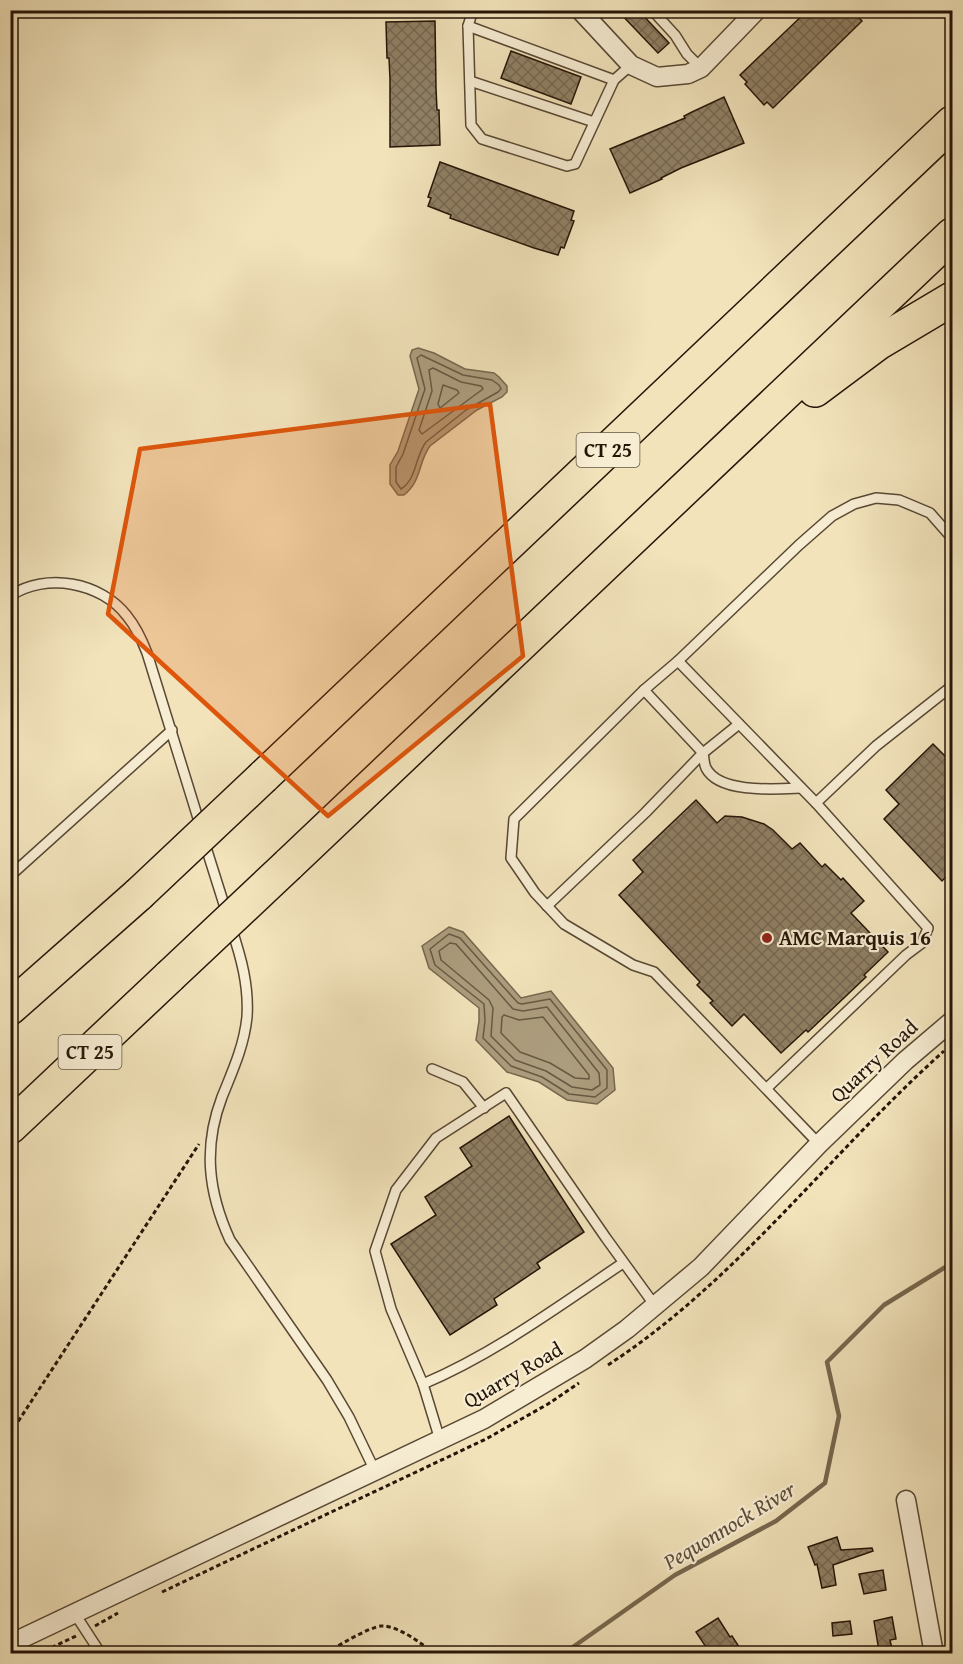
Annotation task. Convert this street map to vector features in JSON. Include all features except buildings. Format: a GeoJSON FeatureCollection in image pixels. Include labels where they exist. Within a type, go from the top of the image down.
{"type":"FeatureCollection","features":[{"type":"Feature","properties":{"kind":"highway"},"geometry":{"type":"LineString","coordinates":[[894,178],[952,115]]}},
{"type":"Feature","properties":{"kind":"highway","name":"CT 25"},"geometry":{"type":"LineString","coordinates":[[10,1008],[139,894],[952,123]]}},
{"type":"Feature","properties":{"kind":"highway","name":"CT 25"},"geometry":{"type":"LineString","coordinates":[[10,1127],[952,235]]}},
{"type":"Feature","properties":{"kind":"highway"},"geometry":{"type":"LineString","coordinates":[[650,522],[858,357],[952,299]]}},
{"type":"Feature","properties":{"kind":"street"},"geometry":{"type":"LineString","coordinates":[[580,10],[631,65],[657,76],[688,74],[701,68],[757,10]]}},
{"type":"Feature","properties":{"kind":"street","name":"Quarry Road"},"geometry":{"type":"LineString","coordinates":[[10,1644],[484,1419],[564,1372],[627,1329],[701,1267],[819,1144],[905,1061],[952,1021]]}},
{"type":"Feature","properties":{"kind":"street"},"geometry":{"type":"LineString","coordinates":[[906,1500],[934,1653]]}},
{"type":"Feature","properties":{"kind":"lane"},"geometry":{"type":"LineString","coordinates":[[474,10],[468,26],[471,126],[482,139],[567,166],[575,164],[614,80],[631,65]]}},
{"type":"Feature","properties":{"kind":"lane"},"geometry":{"type":"LineString","coordinates":[[652,10],[675,34],[687,54],[701,68]]}},
{"type":"Feature","properties":{"kind":"lane"},"geometry":{"type":"LineString","coordinates":[[468,26],[614,80]]}},
{"type":"Feature","properties":{"kind":"lane"},"geometry":{"type":"LineString","coordinates":[[470,81],[594,122]]}},
{"type":"Feature","properties":{"kind":"lane"},"geometry":{"type":"LineString","coordinates":[[819,1144],[654,972],[633,965],[598,945],[564,924],[547,906],[511,858],[514,819],[644,690],[678,661],[832,516],[854,504],[876,498],[899,500],[930,513],[952,538]]}},
{"type":"Feature","properties":{"kind":"lane"},"geometry":{"type":"LineString","coordinates":[[10,596],[33,585],[57,582],[102,595],[127,615],[147,653],[246,979],[247,1019],[242,1043],[236,1066],[215,1119],[211,1142],[210,1168],[218,1214],[230,1240],[344,1408],[375,1471]]}},
{"type":"Feature","properties":{"kind":"lane"},"geometry":{"type":"LineString","coordinates":[[678,661],[816,803],[928,928],[922,944],[906,955],[767,1088]]}},
{"type":"Feature","properties":{"kind":"lane"},"geometry":{"type":"LineString","coordinates":[[816,803],[876,746],[952,686]]}},
{"type":"Feature","properties":{"kind":"lane"},"geometry":{"type":"LineString","coordinates":[[644,690],[704,753],[706,767],[715,778],[743,788],[769,790],[801,788]]}},
{"type":"Feature","properties":{"kind":"lane"},"geometry":{"type":"LineString","coordinates":[[547,906],[704,753],[740,724]]}},
{"type":"Feature","properties":{"kind":"lane"},"geometry":{"type":"LineString","coordinates":[[10,876],[171,730]]}},
{"type":"Feature","properties":{"kind":"lane"},"geometry":{"type":"LineString","coordinates":[[432,1069],[463,1082],[484,1108]]}},
{"type":"Feature","properties":{"kind":"lane"},"geometry":{"type":"LineString","coordinates":[[440,1440],[423,1384],[391,1309],[375,1251],[396,1190],[436,1138],[506,1093],[623,1263],[656,1306]]}},
{"type":"Feature","properties":{"kind":"lane"},"geometry":{"type":"LineString","coordinates":[[423,1384],[471,1360],[623,1263]]}},
{"type":"Feature","properties":{"kind":"lane"},"geometry":{"type":"LineString","coordinates":[[75,1614],[101,1653]]}},
{"type":"Feature","properties":{"kind":"path"},"geometry":{"type":"LineString","coordinates":[[10,1434],[215,1119]]}},
{"type":"Feature","properties":{"kind":"path"},"geometry":{"type":"LineString","coordinates":[[326,1653],[341,1643],[381,1626],[408,1633],[435,1653]]}},
{"type":"Feature","properties":{"kind":"highlighted area"},"geometry":{"type":"Polygon","coordinates":[[[490,404],[523,656],[328,816],[108,614],[140,449],[490,404]]]}},
{"type":"Feature","properties":{"kind":"water"},"geometry":{"type":"Polygon","coordinates":[[[418,348],[434,353],[465,369],[494,373],[507,386],[507,392],[477,410],[430,446],[414,484],[404,495],[398,495],[390,484],[390,465],[398,451],[419,389],[410,356],[412,350],[418,348]]]}},
{"type":"Feature","properties":{"kind":"water"},"geometry":{"type":"Polygon","coordinates":[[[449,927],[463,932],[521,998],[551,991],[613,1068],[615,1090],[597,1104],[567,1100],[539,1082],[507,1072],[476,1040],[479,1008],[429,968],[422,946],[449,927]]]}},
{"type":"Feature","properties":{"kind":"waterway","name":"Pequonnock River"},"geometry":{"type":"LineString","coordinates":[[563,1654],[675,1575],[776,1521],[825,1483],[839,1416],[827,1362],[884,1305],[952,1263]]}},
{"type":"Feature","properties":{"kind":"place","name":"AMC Marquis 16"},"geometry":{"type":"Point","coordinates":[767,938]}}]}
